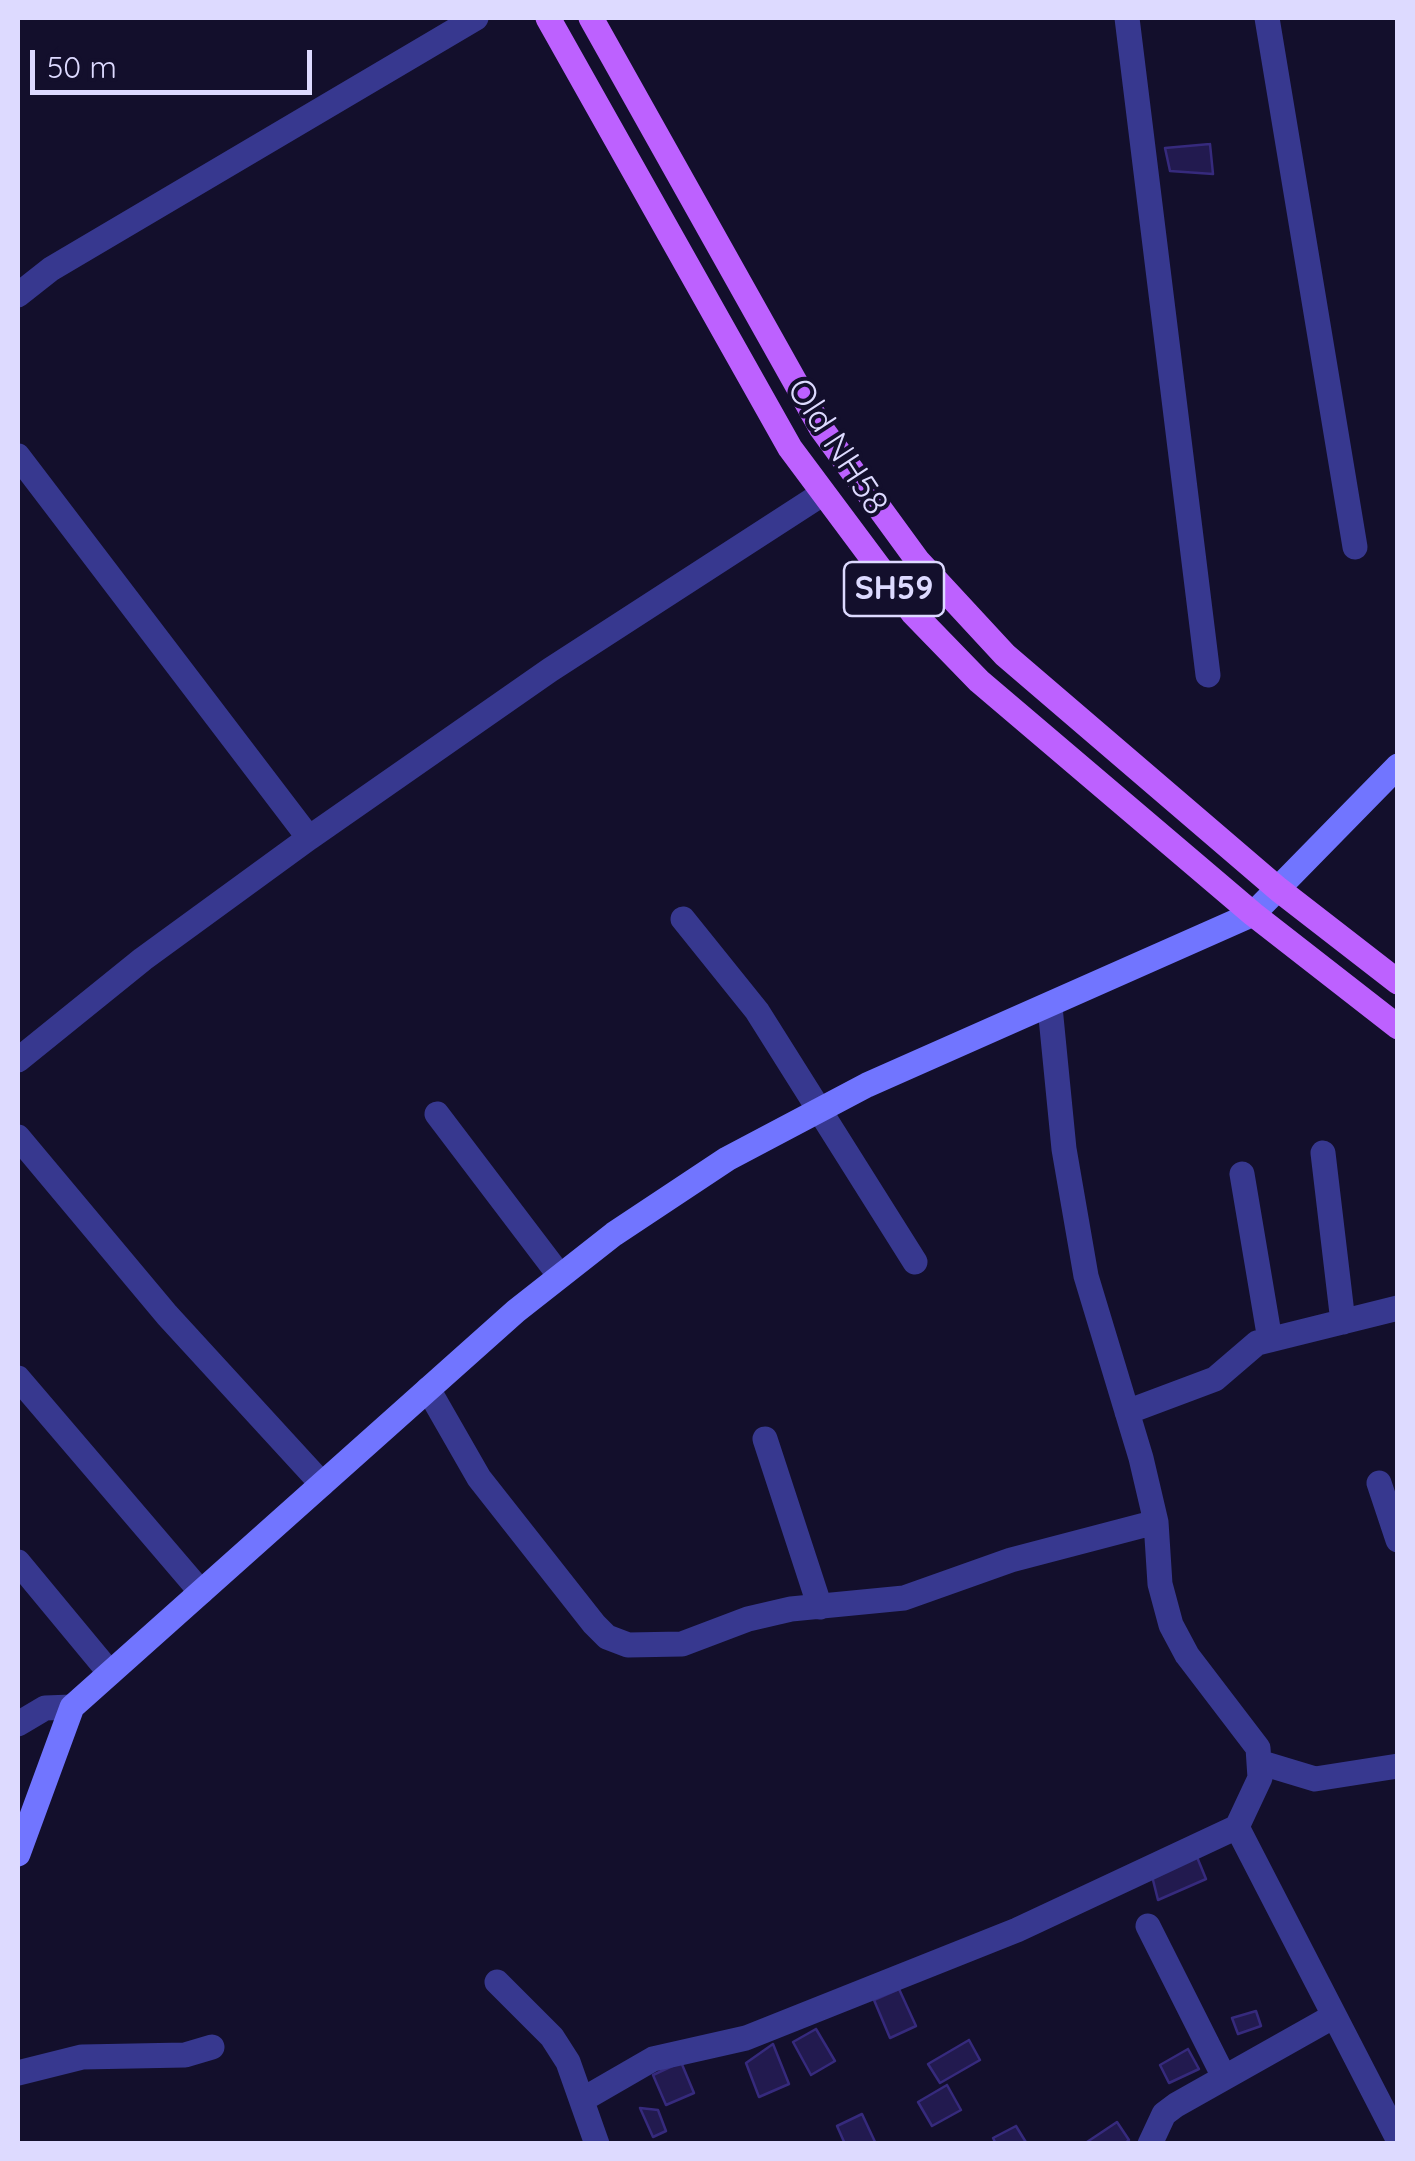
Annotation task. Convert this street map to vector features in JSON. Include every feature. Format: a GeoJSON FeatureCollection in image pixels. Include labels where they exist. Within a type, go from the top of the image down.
{"type":"FeatureCollection","features":[{"type":"Feature","properties":{"kind":"main road","name":"Old NH58"},"geometry":{"type":"LineString","coordinates":[[548,18],[790,448],[913,612],[979,681],[1254,914],[1398,1027]]}},
{"type":"Feature","properties":{"kind":"main road","name":"Old NH58"},"geometry":{"type":"LineString","coordinates":[[591,18],[821,428],[868,498],[1005,655],[1278,888],[1398,982]]}},
{"type":"Feature","properties":{"kind":"main road"},"geometry":{"type":"LineString","coordinates":[[18,1854],[72,1706],[560,1276],[727,1159],[816,1111],[1254,914],[1398,766]]}},
{"type":"Feature","properties":{"kind":"street"},"geometry":{"type":"LineString","coordinates":[[18,295],[51,269],[476,18]]}},
{"type":"Feature","properties":{"kind":"street"},"geometry":{"type":"LineString","coordinates":[[1127,18],[1208,675]]}},
{"type":"Feature","properties":{"kind":"street"},"geometry":{"type":"LineString","coordinates":[[1267,18],[1354,547]]}},
{"type":"Feature","properties":{"kind":"street"},"geometry":{"type":"LineString","coordinates":[[18,456],[309,838]]}},
{"type":"Feature","properties":{"kind":"street"},"geometry":{"type":"LineString","coordinates":[[18,1060],[144,959],[309,838],[550,670],[822,494]]}},
{"type":"Feature","properties":{"kind":"street"},"geometry":{"type":"LineString","coordinates":[[683,919],[757,1010],[816,1111],[915,1262]]}},
{"type":"Feature","properties":{"kind":"street"},"geometry":{"type":"LineString","coordinates":[[582,2100],[652,2060],[764,2031],[1017,1930],[1237,1826],[1260,1778],[1262,1763],[1249,1734],[1187,1656],[1170,1625],[1160,1584],[1156,1522],[1086,1276],[1073,1211],[1050,1007]]}},
{"type":"Feature","properties":{"kind":"street"},"geometry":{"type":"LineString","coordinates":[[437,1114],[560,1276]]}},
{"type":"Feature","properties":{"kind":"street"},"geometry":{"type":"LineString","coordinates":[[18,1137],[166,1315],[322,1484]]}},
{"type":"Feature","properties":{"kind":"street"},"geometry":{"type":"LineString","coordinates":[[1323,1153],[1342,1322]]}},
{"type":"Feature","properties":{"kind":"street"},"geometry":{"type":"LineString","coordinates":[[1242,1174],[1270,1340]]}},
{"type":"Feature","properties":{"kind":"street"},"geometry":{"type":"LineString","coordinates":[[1127,1412],[1215,1379],[1246,1350],[1270,1340],[1398,1308]]}},
{"type":"Feature","properties":{"kind":"street"},"geometry":{"type":"LineString","coordinates":[[18,1378],[201,1592]]}},
{"type":"Feature","properties":{"kind":"street"},"geometry":{"type":"LineString","coordinates":[[428,1389],[478,1478],[607,1637],[652,1648],[682,1644],[748,1619],[904,1598],[1011,1560],[1156,1522]]}},
{"type":"Feature","properties":{"kind":"street"},"geometry":{"type":"LineString","coordinates":[[764,1439],[820,1607]]}},
{"type":"Feature","properties":{"kind":"street"},"geometry":{"type":"LineString","coordinates":[[1379,1483],[1398,1540]]}},
{"type":"Feature","properties":{"kind":"street"},"geometry":{"type":"LineString","coordinates":[[18,1562],[110,1673]]}},
{"type":"Feature","properties":{"kind":"street"},"geometry":{"type":"LineString","coordinates":[[18,1724],[45,1708],[72,1706]]}},
{"type":"Feature","properties":{"kind":"street"},"geometry":{"type":"LineString","coordinates":[[1262,1763],[1316,1780],[1398,1766]]}},
{"type":"Feature","properties":{"kind":"street"},"geometry":{"type":"LineString","coordinates":[[1237,1826],[1398,2139]]}},
{"type":"Feature","properties":{"kind":"street"},"geometry":{"type":"LineString","coordinates":[[1148,1926],[1224,2077]]}},
{"type":"Feature","properties":{"kind":"street"},"geometry":{"type":"LineString","coordinates":[[497,1982],[552,2037],[568,2062],[597,2144]]}},
{"type":"Feature","properties":{"kind":"street"},"geometry":{"type":"LineString","coordinates":[[1150,2144],[1164,2114],[1334,2016]]}},
{"type":"Feature","properties":{"kind":"street"},"geometry":{"type":"LineString","coordinates":[[18,2073],[82,2057],[185,2056],[212,2047]]}},
{"type":"Feature","properties":{"kind":"building"},"geometry":{"type":"Polygon","coordinates":[[[1210,144],[1213,174],[1170,171],[1165,148],[1210,144]]]}},
{"type":"Feature","properties":{"kind":"building"},"geometry":{"type":"Polygon","coordinates":[[[1197,1857],[1206,1879],[1158,1900],[1152,1876],[1197,1857]]]}},
{"type":"Feature","properties":{"kind":"building"},"geometry":{"type":"Polygon","coordinates":[[[899,1989],[916,2026],[890,2038],[874,2000],[899,1989]]]}},
{"type":"Feature","properties":{"kind":"building"},"geometry":{"type":"Polygon","coordinates":[[[1256,2011],[1261,2026],[1238,2034],[1232,2018],[1256,2011]]]}},
{"type":"Feature","properties":{"kind":"building"},"geometry":{"type":"Polygon","coordinates":[[[816,2029],[835,2061],[811,2075],[793,2042],[816,2029]]]}},
{"type":"Feature","properties":{"kind":"building"},"geometry":{"type":"Polygon","coordinates":[[[969,2040],[980,2060],[940,2083],[928,2064],[969,2040]]]}},
{"type":"Feature","properties":{"kind":"building"},"geometry":{"type":"Polygon","coordinates":[[[773,2044],[789,2084],[759,2097],[746,2063],[773,2044]]]}},
{"type":"Feature","properties":{"kind":"building"},"geometry":{"type":"Polygon","coordinates":[[[1188,2049],[1199,2069],[1169,2083],[1160,2065],[1188,2049]]]}},
{"type":"Feature","properties":{"kind":"building"},"geometry":{"type":"Polygon","coordinates":[[[681,2062],[694,2093],[666,2105],[653,2075],[681,2062]]]}},
{"type":"Feature","properties":{"kind":"building"},"geometry":{"type":"Polygon","coordinates":[[[947,2085],[961,2110],[932,2126],[918,2102],[947,2085]]]}},
{"type":"Feature","properties":{"kind":"building"},"geometry":{"type":"Polygon","coordinates":[[[640,2108],[658,2110],[666,2131],[653,2137],[640,2108]]]}},
{"type":"Feature","properties":{"kind":"building"},"geometry":{"type":"Polygon","coordinates":[[[862,2114],[876,2144],[845,2144],[837,2126],[862,2114]]]}},
{"type":"Feature","properties":{"kind":"building"},"geometry":{"type":"Polygon","coordinates":[[[1117,2122],[1129,2140],[1124,2144],[1084,2144],[1117,2122]]]}},
{"type":"Feature","properties":{"kind":"building"},"geometry":{"type":"Polygon","coordinates":[[[1016,2126],[1027,2144],[996,2144],[993,2138],[1016,2126]]]}}]}
